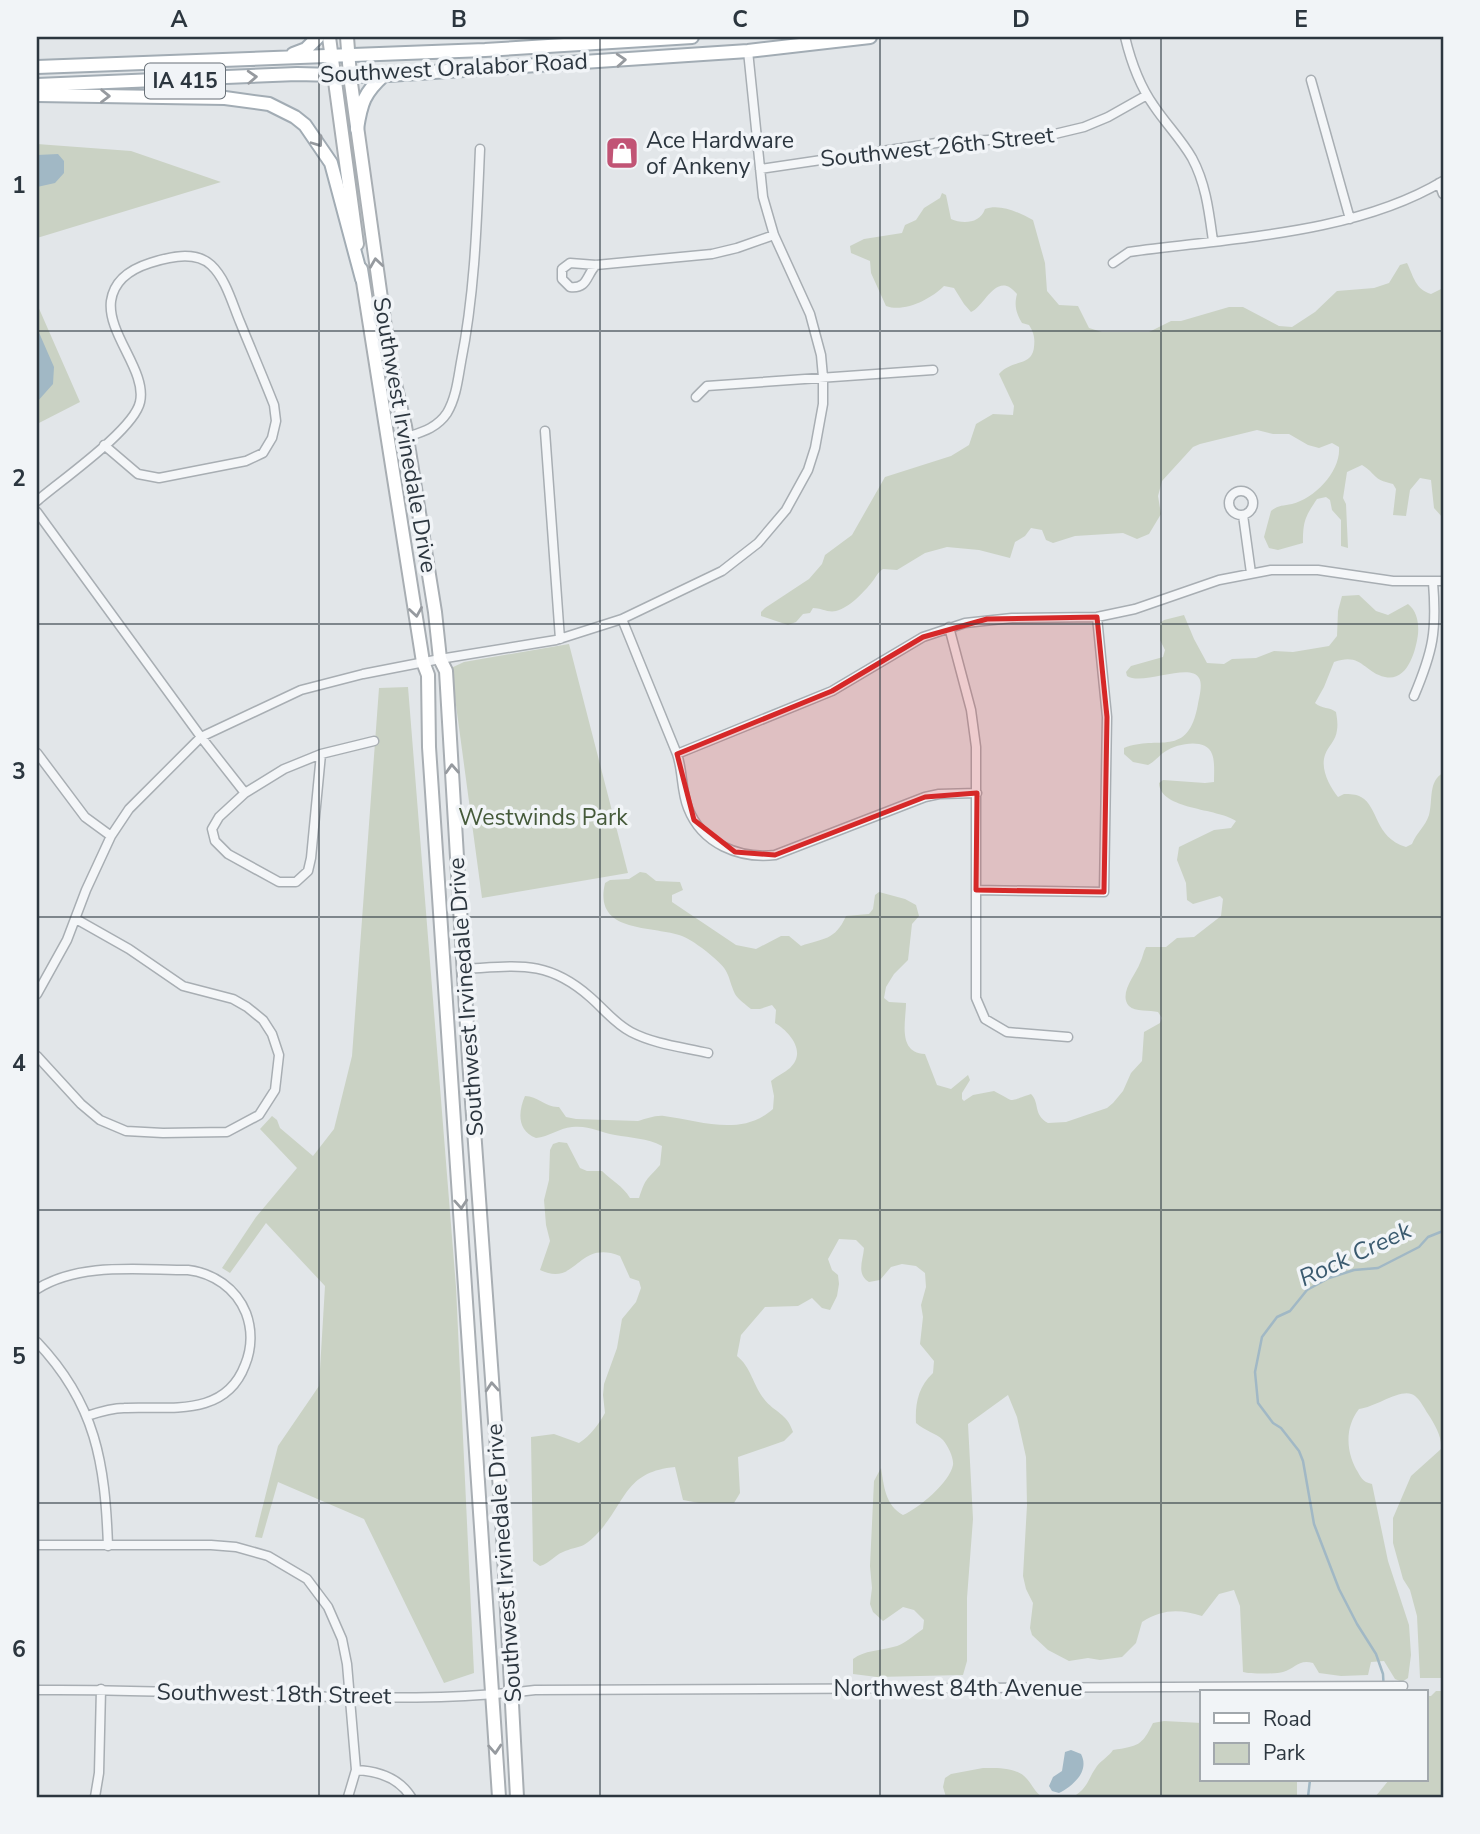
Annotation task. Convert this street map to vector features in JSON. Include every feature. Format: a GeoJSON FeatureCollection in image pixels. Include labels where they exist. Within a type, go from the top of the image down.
{"type":"FeatureCollection","features":[{"type":"Feature","properties":{"kind":"main road"},"geometry":{"type":"LineString","coordinates":[[274,58],[298,53],[312,45],[318,37]]}},
{"type":"Feature","properties":{"kind":"main road","name":"Southwest Irvinedale Drive"},"geometry":{"type":"LineString","coordinates":[[329,37],[362,279],[423,662],[428,675],[429,747],[499,1797]]}},
{"type":"Feature","properties":{"kind":"main road","name":"Southwest Irvinedale Drive"},"geometry":{"type":"LineString","coordinates":[[347,37],[350,76],[390,363],[407,437],[440,659],[446,671],[517,1797]]}},
{"type":"Feature","properties":{"kind":"main road","name":"Southwest Oralabor Road"},"geometry":{"type":"LineString","coordinates":[[37,67],[330,57],[692,37]]}},
{"type":"Feature","properties":{"kind":"main road","name":"Southwest Oralabor Road"},"geometry":{"type":"LineString","coordinates":[[37,85],[297,74],[385,75],[748,51],[870,37]]}},
{"type":"Feature","properties":{"kind":"main road"},"geometry":{"type":"LineString","coordinates":[[357,129],[366,93],[385,75]]}},
{"type":"Feature","properties":{"kind":"main road"},"geometry":{"type":"LineString","coordinates":[[37,95],[225,98],[270,104],[295,117],[305,125],[331,163],[362,279]]}},
{"type":"Feature","properties":{"kind":"main road"},"geometry":{"type":"LineString","coordinates":[[458,1165],[477,1163]]}},
{"type":"Feature","properties":{"kind":"street"},"geometry":{"type":"LineString","coordinates":[[1125,37],[1135,72],[1147,95],[1192,159],[1207,198],[1213,241]]}},
{"type":"Feature","properties":{"kind":"street"},"geometry":{"type":"LineString","coordinates":[[37,994],[76,919],[111,835],[149,787],[201,737],[301,690],[423,662],[560,639],[622,619],[722,571],[742,557],[772,527],[797,492],[815,448],[823,404],[823,377],[821,355],[810,314],[774,235],[763,197],[748,51]]}},
{"type":"Feature","properties":{"kind":"street"},"geometry":{"type":"LineString","coordinates":[[1311,80],[1350,219]]}},
{"type":"Feature","properties":{"kind":"street","name":"Southwest 26th Street"},"geometry":{"type":"LineString","coordinates":[[760,169],[943,142],[1038,138],[1096,122],[1147,95]]}},
{"type":"Feature","properties":{"kind":"street"},"geometry":{"type":"LineString","coordinates":[[407,437],[427,430],[441,421],[453,401],[457,386],[469,320],[474,269],[480,149]]}},
{"type":"Feature","properties":{"kind":"street"},"geometry":{"type":"LineString","coordinates":[[1113,263],[1129,252],[1290,231],[1350,219],[1441,182],[1443,194]]}},
{"type":"Feature","properties":{"kind":"street"},"geometry":{"type":"LineString","coordinates":[[596,265],[712,254],[774,235]]}},
{"type":"Feature","properties":{"kind":"street"},"geometry":{"type":"LineString","coordinates":[[37,501],[104,446],[127,424],[140,404],[141,388],[117,329],[111,304],[115,286],[131,271],[173,257],[194,257],[210,264],[224,282],[274,405],[276,421],[272,438],[263,453],[246,461],[159,478],[138,474],[104,446]]}},
{"type":"Feature","properties":{"kind":"street"},"geometry":{"type":"LineString","coordinates":[[696,397],[707,386],[933,370]]}},
{"type":"Feature","properties":{"kind":"street"},"geometry":{"type":"LineString","coordinates":[[545,431],[560,639]]}},
{"type":"Feature","properties":{"kind":"street"},"geometry":{"type":"LineString","coordinates":[[37,512],[245,793]]}},
{"type":"Feature","properties":{"kind":"street"},"geometry":{"type":"LineString","coordinates":[[1242,515],[1251,573]]}},
{"type":"Feature","properties":{"kind":"street"},"geometry":{"type":"LineString","coordinates":[[677,754],[832,691],[903,646],[949,627],[987,619],[1097,617],[1135,609],[1193,587],[1251,573],[1318,570],[1393,581],[1443,581]]}},
{"type":"Feature","properties":{"kind":"street"},"geometry":{"type":"LineString","coordinates":[[1414,696],[1429,660],[1433,642],[1433,582]]}},
{"type":"Feature","properties":{"kind":"street"},"geometry":{"type":"LineString","coordinates":[[976,890],[1104,892],[1107,717],[1097,617]]}},
{"type":"Feature","properties":{"kind":"street"},"geometry":{"type":"LineString","coordinates":[[622,619],[677,754],[688,808],[694,820],[711,839],[723,847],[748,856],[775,855],[925,797],[977,793]]}},
{"type":"Feature","properties":{"kind":"street"},"geometry":{"type":"LineString","coordinates":[[949,627],[973,720],[976,747],[974,985],[979,1009],[985,1019],[1007,1032],[1068,1037]]}},
{"type":"Feature","properties":{"kind":"street"},"geometry":{"type":"LineString","coordinates":[[321,754],[311,858],[308,871],[296,882],[279,881],[228,854],[215,841],[212,829],[219,817],[245,793],[284,769],[321,754],[374,741]]}},
{"type":"Feature","properties":{"kind":"street"},"geometry":{"type":"LineString","coordinates":[[37,753],[85,817],[111,835]]}},
{"type":"Feature","properties":{"kind":"street"},"geometry":{"type":"LineString","coordinates":[[37,1056],[90,1112],[100,1120],[126,1131],[227,1132],[259,1115],[275,1090],[279,1055],[272,1034],[263,1020],[233,999],[183,986],[129,949],[76,919]]}},
{"type":"Feature","properties":{"kind":"street"},"geometry":{"type":"LineString","coordinates":[[464,968],[518,965],[542,969],[589,996],[618,1025],[633,1033],[653,1041],[708,1053]]}},
{"type":"Feature","properties":{"kind":"street"},"geometry":{"type":"LineString","coordinates":[[37,1289],[55,1280],[86,1272],[188,1270],[221,1282],[239,1300],[246,1312],[250,1330],[248,1358],[235,1384],[223,1395],[198,1406],[121,1408],[87,1416]]}},
{"type":"Feature","properties":{"kind":"street"},"geometry":{"type":"LineString","coordinates":[[37,1342],[62,1372],[87,1416],[98,1446],[108,1546]]}},
{"type":"Feature","properties":{"kind":"street"},"geometry":{"type":"LineString","coordinates":[[37,1545],[211,1545],[254,1550],[290,1567],[307,1579],[320,1595],[342,1639],[347,1664],[356,1770],[348,1797]]}},
{"type":"Feature","properties":{"kind":"street","name":"Northwest 84th Avenue"},"geometry":{"type":"LineString","coordinates":[[512,1693],[536,1690],[1399,1686]]}},
{"type":"Feature","properties":{"kind":"street"},"geometry":{"type":"LineString","coordinates":[[95,1797],[99,1773],[101,1689]]}},
{"type":"Feature","properties":{"kind":"street","name":"Southwest 18th Street"},"geometry":{"type":"LineString","coordinates":[[37,1690],[101,1689],[445,1698],[512,1693]]}},
{"type":"Feature","properties":{"kind":"street"},"geometry":{"type":"LineString","coordinates":[[356,1770],[372,1771],[393,1779],[411,1797]]}},
{"type":"Feature","properties":{"kind":"highlighted area"},"geometry":{"type":"Polygon","coordinates":[[[1097,617],[1107,717],[1104,892],[976,890],[977,793],[925,797],[775,855],[735,852],[694,820],[677,754],[832,691],[923,637],[987,619],[1097,617]]]}},
{"type":"Feature","properties":{"kind":"green space"},"geometry":{"type":"Polygon","coordinates":[[[37,144],[131,151],[221,182],[37,238],[37,144]]]}},
{"type":"Feature","properties":{"kind":"green space"},"geometry":{"type":"Polygon","coordinates":[[[942,193],[946,195],[951,219],[955,221],[975,220],[985,209],[991,207],[1016,212],[1033,220],[1045,263],[1047,291],[1059,305],[1078,306],[1089,328],[1102,332],[1149,332],[1171,321],[1181,321],[1229,307],[1243,307],[1279,326],[1292,327],[1315,312],[1337,291],[1374,288],[1389,283],[1400,265],[1407,263],[1421,289],[1431,294],[1443,288],[1443,518],[1434,508],[1431,480],[1420,478],[1410,490],[1406,516],[1393,515],[1396,489],[1393,484],[1377,478],[1362,465],[1347,472],[1343,498],[1346,504],[1348,548],[1341,546],[1341,520],[1326,497],[1317,499],[1307,515],[1303,543],[1278,550],[1269,548],[1264,537],[1271,511],[1301,501],[1318,490],[1336,465],[1339,447],[1332,443],[1319,448],[1289,434],[1257,430],[1193,447],[1162,481],[1158,496],[1161,514],[1149,534],[1137,539],[1123,533],[1075,536],[1053,543],[1046,540],[1042,530],[1031,528],[1015,542],[1010,558],[979,550],[947,547],[925,553],[897,570],[883,569],[861,595],[836,611],[813,608],[810,613],[803,614],[796,622],[788,625],[761,616],[765,608],[809,579],[822,564],[825,555],[852,535],[885,477],[951,456],[969,445],[976,424],[993,414],[1013,415],[1014,406],[999,374],[1004,369],[1030,358],[1034,336],[1029,325],[1022,323],[1017,312],[1017,294],[1010,287],[997,287],[971,312],[954,288],[944,286],[917,304],[893,308],[886,306],[871,273],[870,261],[851,253],[850,246],[864,239],[902,233],[905,225],[916,220],[924,208],[940,198],[942,193]]]}},
{"type":"Feature","properties":{"kind":"green space"},"geometry":{"type":"Polygon","coordinates":[[[37,304],[80,402],[37,424],[37,304]]]}},
{"type":"Feature","properties":{"kind":"green space"},"geometry":{"type":"Polygon","coordinates":[[[1359,595],[1376,611],[1388,615],[1408,604],[1417,618],[1417,641],[1405,670],[1393,677],[1378,675],[1351,659],[1334,662],[1315,703],[1336,712],[1336,734],[1324,760],[1329,783],[1338,797],[1353,794],[1361,797],[1388,836],[1406,847],[1412,844],[1427,819],[1433,786],[1443,773],[1443,1678],[1420,1678],[1417,1616],[1393,1543],[1393,1518],[1411,1476],[1441,1449],[1438,1431],[1433,1422],[1421,1402],[1410,1394],[1397,1395],[1359,1409],[1349,1431],[1350,1454],[1356,1469],[1364,1480],[1372,1484],[1388,1561],[1409,1625],[1411,1655],[1408,1678],[1402,1682],[1395,1679],[1384,1661],[1371,1662],[1368,1675],[1341,1676],[1319,1673],[1313,1663],[1308,1662],[1280,1673],[1243,1672],[1240,1606],[1234,1590],[1219,1594],[1202,1616],[1171,1612],[1142,1622],[1136,1643],[1122,1657],[1069,1661],[1048,1650],[1032,1635],[1030,1628],[1033,1603],[1023,1576],[1027,1505],[1026,1457],[1017,1417],[1008,1395],[968,1424],[973,1519],[967,1598],[967,1661],[963,1675],[877,1677],[853,1674],[853,1659],[867,1652],[901,1644],[923,1629],[924,1620],[914,1610],[903,1607],[883,1621],[873,1612],[870,1604],[874,1481],[881,1468],[889,1500],[903,1515],[925,1501],[940,1487],[953,1465],[943,1440],[916,1423],[918,1396],[933,1373],[934,1361],[920,1344],[925,1273],[916,1266],[902,1264],[891,1267],[880,1280],[869,1282],[861,1271],[864,1248],[856,1240],[839,1239],[828,1259],[832,1270],[838,1275],[839,1284],[830,1310],[822,1308],[812,1298],[798,1306],[765,1307],[741,1335],[737,1356],[746,1365],[764,1399],[784,1417],[793,1432],[784,1441],[738,1457],[740,1493],[734,1503],[683,1500],[675,1467],[658,1470],[635,1482],[606,1523],[587,1543],[560,1553],[540,1566],[533,1561],[531,1437],[554,1434],[579,1443],[597,1426],[605,1413],[604,1384],[617,1348],[622,1319],[636,1302],[641,1288],[639,1281],[630,1278],[620,1256],[606,1252],[586,1258],[562,1273],[552,1274],[540,1270],[550,1241],[544,1200],[549,1180],[550,1150],[553,1144],[567,1143],[580,1168],[602,1171],[630,1198],[639,1198],[643,1186],[660,1165],[662,1146],[584,1127],[567,1128],[536,1138],[522,1126],[521,1108],[525,1096],[559,1107],[566,1117],[576,1119],[638,1121],[661,1116],[720,1125],[748,1123],[773,1109],[771,1081],[790,1068],[797,1055],[791,1037],[775,1023],[776,1010],[772,1005],[751,1009],[735,994],[723,967],[690,940],[616,919],[608,911],[604,899],[605,883],[610,880],[629,879],[640,872],[656,881],[680,882],[683,890],[672,895],[672,902],[736,945],[756,949],[781,936],[789,936],[801,946],[828,937],[837,930],[846,916],[869,914],[873,909],[875,895],[879,892],[905,899],[916,905],[919,916],[912,924],[908,960],[894,974],[886,987],[884,998],[889,1002],[906,1003],[907,1042],[916,1052],[925,1054],[937,1085],[951,1089],[968,1075],[970,1080],[962,1093],[964,1101],[973,1095],[994,1091],[1012,1100],[1031,1094],[1038,1113],[1048,1123],[1066,1122],[1107,1108],[1123,1091],[1131,1073],[1142,1061],[1144,1032],[1160,1023],[1162,1018],[1158,1012],[1132,1008],[1126,1001],[1129,984],[1146,947],[1166,947],[1177,938],[1194,937],[1221,916],[1223,899],[1220,896],[1193,904],[1187,900],[1186,883],[1177,860],[1179,847],[1214,830],[1231,828],[1236,821],[1179,803],[1162,792],[1159,783],[1163,780],[1214,782],[1213,757],[1204,745],[1190,744],[1171,748],[1148,765],[1133,762],[1124,754],[1124,748],[1137,744],[1170,742],[1187,733],[1198,704],[1201,687],[1199,678],[1186,672],[1134,678],[1127,676],[1126,672],[1131,666],[1163,657],[1165,650],[1160,640],[1160,623],[1184,615],[1207,663],[1224,664],[1232,659],[1256,658],[1274,651],[1293,652],[1329,646],[1337,636],[1338,611],[1342,596],[1359,595]]]}},
{"type":"Feature","properties":{"kind":"green space","name":"Westwinds Park"},"geometry":{"type":"Polygon","coordinates":[[[569,644],[628,873],[482,898],[451,668],[464,662],[569,644]]]}},
{"type":"Feature","properties":{"kind":"green space"},"geometry":{"type":"Polygon","coordinates":[[[408,687],[456,1287],[474,1673],[444,1683],[364,1519],[278,1482],[262,1538],[255,1537],[278,1446],[319,1386],[325,1286],[266,1223],[230,1273],[222,1268],[256,1217],[297,1168],[260,1129],[272,1116],[280,1128],[313,1156],[334,1129],[352,1056],[379,688],[408,687]]]}},
{"type":"Feature","properties":{"kind":"green space"},"geometry":{"type":"Polygon","coordinates":[[[1436,1691],[1443,1691],[1443,1797],[1375,1797],[1387,1782],[1428,1782],[1428,1696],[1436,1691]]]}},
{"type":"Feature","properties":{"kind":"green space"},"geometry":{"type":"Polygon","coordinates":[[[1153,1723],[1200,1723],[1200,1782],[1297,1782],[1297,1797],[1073,1797],[1082,1790],[1097,1766],[1113,1750],[1138,1744],[1153,1723]]]}},
{"type":"Feature","properties":{"kind":"green space"},"geometry":{"type":"Polygon","coordinates":[[[983,1768],[1018,1772],[1042,1797],[946,1797],[943,1787],[945,1778],[951,1774],[983,1768]]]}},
{"type":"Feature","properties":{"kind":"water"},"geometry":{"type":"Polygon","coordinates":[[[58,154],[64,161],[64,173],[55,183],[37,187],[37,155],[58,154]]]}},
{"type":"Feature","properties":{"kind":"water"},"geometry":{"type":"Polygon","coordinates":[[[37,328],[54,367],[53,384],[37,402],[37,328]]]}},
{"type":"Feature","properties":{"kind":"water"},"geometry":{"type":"Polygon","coordinates":[[[1071,1750],[1081,1754],[1082,1772],[1064,1790],[1059,1793],[1052,1791],[1049,1786],[1053,1777],[1062,1771],[1065,1752],[1071,1750]]]}},
{"type":"Feature","properties":{"kind":"waterway","name":"Rock Creek"},"geometry":{"type":"LineString","coordinates":[[1384,1690],[1383,1674],[1376,1654],[1339,1589],[1314,1524],[1299,1451],[1258,1403],[1255,1372],[1262,1337],[1277,1317],[1290,1311],[1307,1290],[1329,1278],[1354,1270],[1378,1268],[1419,1247],[1428,1237],[1443,1231]]}},
{"type":"Feature","properties":{"kind":"waterway","name":"Rock Creek"},"geometry":{"type":"LineString","coordinates":[[1308,1797],[1310,1782]]}},
{"type":"Feature","properties":{"kind":"place","name":"Ace Hardware of Ankeny"},"geometry":{"type":"Point","coordinates":[622,153]}}]}
